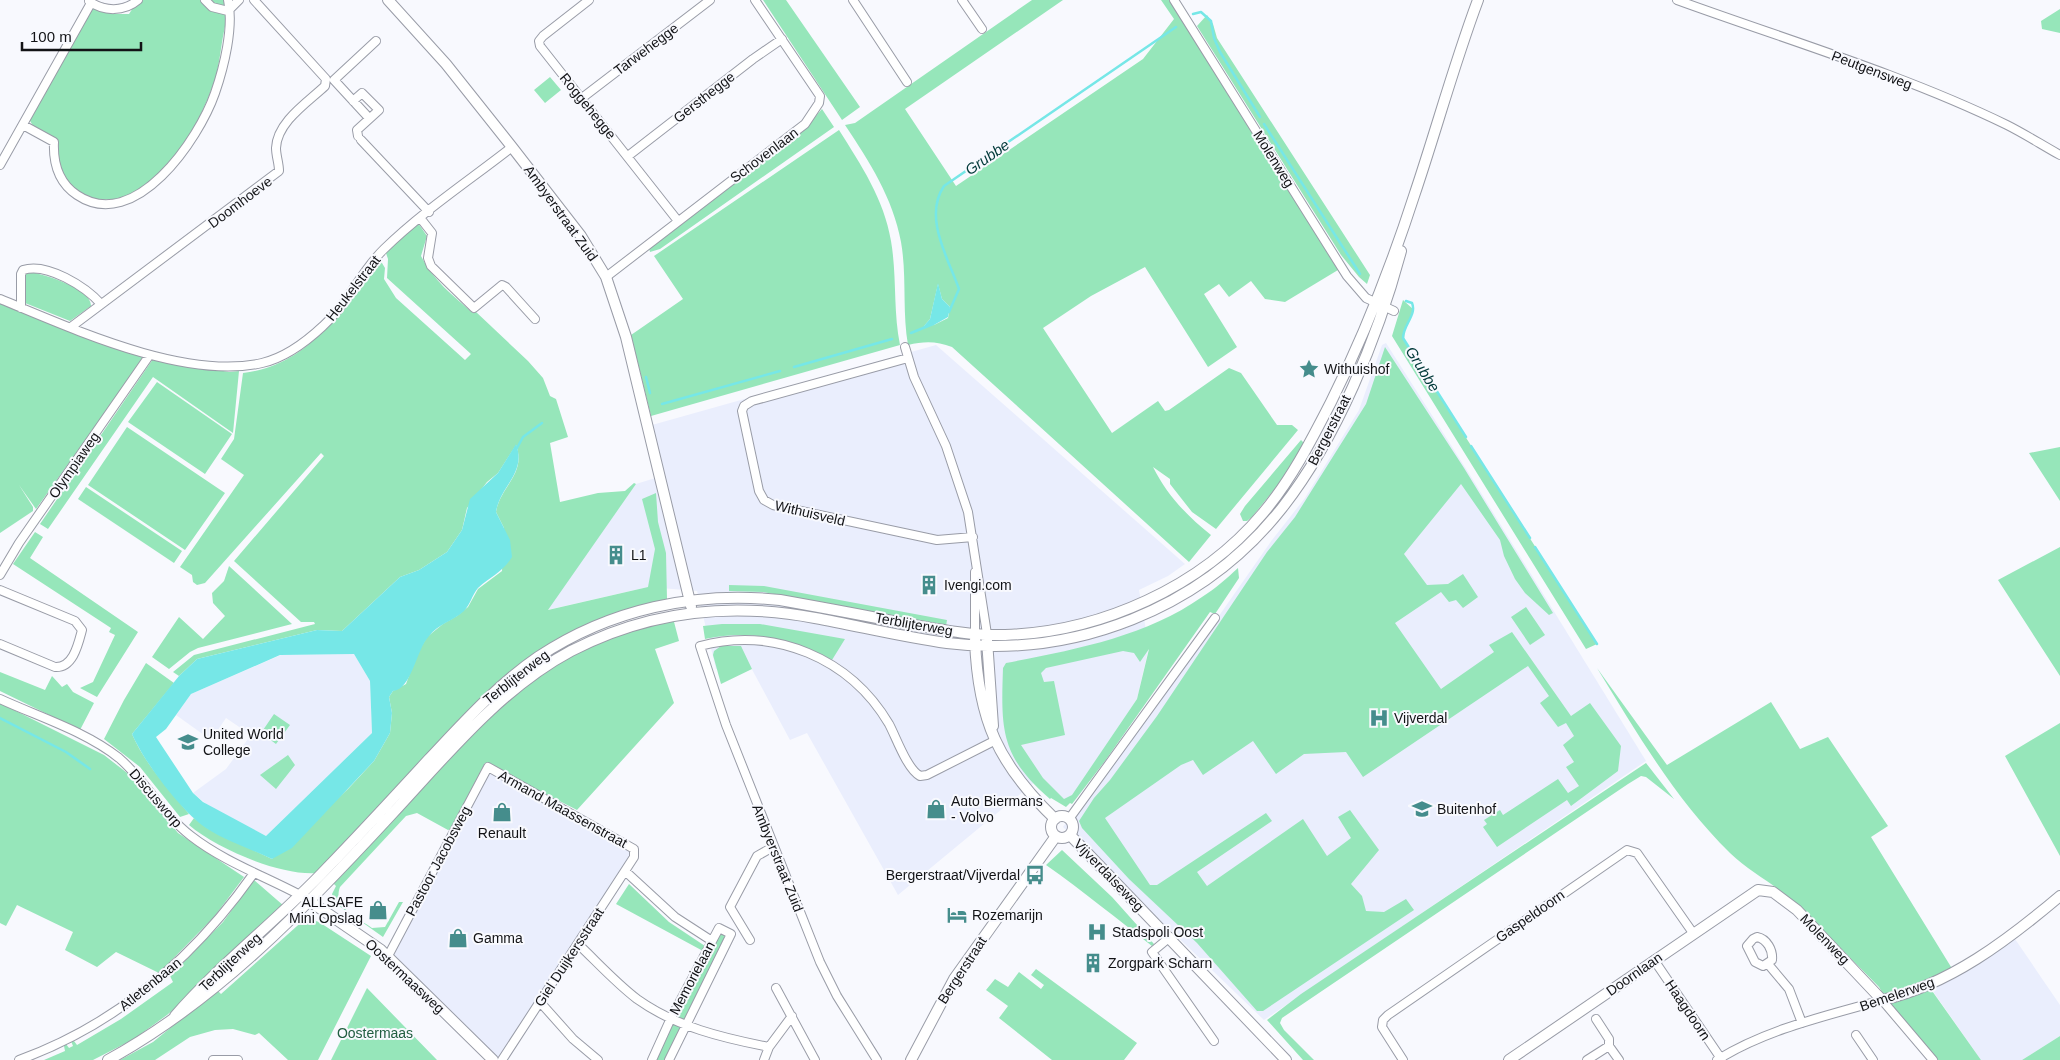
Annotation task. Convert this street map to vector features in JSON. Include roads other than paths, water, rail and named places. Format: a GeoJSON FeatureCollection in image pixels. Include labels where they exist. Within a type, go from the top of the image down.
{"type":"FeatureCollection","features":[{"type":"Feature","properties":{"kind":"main road","name":"Ambyerstraat Zuid"},"geometry":{"type":"LineString","coordinates":[[388,0],[446,64],[512,147],[581,236],[606,277],[623,324],[693,612]]}},
{"type":"Feature","properties":{"kind":"main road","name":"Bergerstraat"},"geometry":{"type":"LineString","coordinates":[[1234,558],[1268,524],[1307,472],[1350,389],[1385,308],[1394,264],[1414,195],[1478,0]]}},
{"type":"Feature","properties":{"kind":"main road","name":"Bergerstraat"},"geometry":{"type":"LineString","coordinates":[[1226,549],[1264,512],[1297,466],[1344,377],[1385,308]]}},
{"type":"Feature","properties":{"kind":"main road","name":"Terblijterweg"},"geometry":{"type":"LineString","coordinates":[[175,1016],[226,964],[300,895],[467,719],[524,668],[556,646],[602,624],[645,609],[690,600],[750,597],[780,600],[936,629],[975,634],[1018,634],[1056,629],[1109,616],[1171,588],[1226,549]]}},
{"type":"Feature","properties":{"kind":"main road","name":"Terblijterweg"},"geometry":{"type":"LineString","coordinates":[[108,1060],[147,1037],[193,1005],[242,964],[310,901],[460,741],[498,705],[529,679],[564,655],[603,636],[645,621],[693,612],[726,610],[779,612],[915,638],[976,646],[1055,642],[1118,625],[1177,598],[1234,558]]}},
{"type":"Feature","properties":{"kind":"main road"},"geometry":{"type":"LineString","coordinates":[[975,634],[983,709],[996,740],[1005,760],[1021,783],[1055,819]]}},
{"type":"Feature","properties":{"kind":"main road"},"geometry":{"type":"LineString","coordinates":[[987,634],[990,704],[996,740]]}},
{"type":"Feature","properties":{"kind":"main road"},"geometry":{"type":"LineString","coordinates":[[1062,817],[1069,819],[1073,826],[1070,835],[1064,838],[1056,836],[1052,828],[1055,819],[1062,817]]}},
{"type":"Feature","properties":{"kind":"main road","name":"Vijverdalseweg"},"geometry":{"type":"LineString","coordinates":[[1070,835],[1170,937],[1286,1060]]}},
{"type":"Feature","properties":{"kind":"main road","name":"Bergerstraat"},"geometry":{"type":"LineString","coordinates":[[911,1060],[954,978],[1056,836]]}},
{"type":"Feature","properties":{"kind":"main road","name":"Doornlaan"},"geometry":{"type":"LineString","coordinates":[[1509,1060],[1693,933],[1754,892],[1760,890]]}},
{"type":"Feature","properties":{"kind":"main road","name":"Molenweg"},"geometry":{"type":"LineString","coordinates":[[1760,890],[1773,892],[1797,910],[1882,1000]]}},
{"type":"Feature","properties":{"kind":"main road","name":"Discusworp"},"geometry":{"type":"LineString","coordinates":[[300,895],[310,901]]}},
{"type":"Feature","properties":{"kind":"main road","name":"Bemelerweg"},"geometry":{"type":"LineString","coordinates":[[1882,1000],[1920,988],[1963,967],[2022,927],[2060,896]]}},
{"type":"Feature","properties":{"kind":"main road","name":"Oostermaasweg"},"geometry":{"type":"LineString","coordinates":[[310,901],[388,956],[493,1060]]}},
{"type":"Feature","properties":{"kind":"street"},"geometry":{"type":"LineString","coordinates":[[0,165],[90,2],[118,10],[129,7],[138,0]]}},
{"type":"Feature","properties":{"kind":"street"},"geometry":{"type":"LineString","coordinates":[[206,0],[212,7],[228,11]]}},
{"type":"Feature","properties":{"kind":"street"},"geometry":{"type":"LineString","coordinates":[[23,125],[54,142],[55,160],[60,177],[80,197],[90,202],[108,205],[135,197],[166,170],[198,129],[214,94],[224,60],[228,29],[228,0]]}},
{"type":"Feature","properties":{"kind":"street"},"geometry":{"type":"LineString","coordinates":[[228,11],[239,0]]}},
{"type":"Feature","properties":{"kind":"street"},"geometry":{"type":"LineString","coordinates":[[254,0],[369,118]]}},
{"type":"Feature","properties":{"kind":"street","name":"Roggehegge"},"geometry":{"type":"LineString","coordinates":[[589,0],[539,42],[540,46],[678,221]]}},
{"type":"Feature","properties":{"kind":"street","name":"Tarwehegge"},"geometry":{"type":"LineString","coordinates":[[582,98],[710,0]]}},
{"type":"Feature","properties":{"kind":"street","name":"Schovenlaan"},"geometry":{"type":"LineString","coordinates":[[606,277],[805,124],[820,103],[820,96],[755,0]]}},
{"type":"Feature","properties":{"kind":"street"},"geometry":{"type":"LineString","coordinates":[[852,0],[907,82]]}},
{"type":"Feature","properties":{"kind":"street"},"geometry":{"type":"LineString","coordinates":[[962,0],[982,29]]}},
{"type":"Feature","properties":{"kind":"street","name":"Molenweg"},"geometry":{"type":"LineString","coordinates":[[1174,0],[1347,276],[1366,298],[1385,308]]}},
{"type":"Feature","properties":{"kind":"street","name":"Peutgensweg"},"geometry":{"type":"LineString","coordinates":[[1677,0],[1838,57],[1934,94],[2007,125],[2060,155]]}},
{"type":"Feature","properties":{"kind":"street","name":"Gersthegge"},"geometry":{"type":"LineString","coordinates":[[628,156],[782,39]]}},
{"type":"Feature","properties":{"kind":"street"},"geometry":{"type":"LineString","coordinates":[[330,80],[376,40]]}},
{"type":"Feature","properties":{"kind":"street","name":"Doomhoeve"},"geometry":{"type":"LineString","coordinates":[[71,327],[276,175],[279,172],[276,147],[280,132],[287,122],[330,80]]}},
{"type":"Feature","properties":{"kind":"street"},"geometry":{"type":"LineString","coordinates":[[353,101],[362,93],[379,110],[356,132],[429,212]]}},
{"type":"Feature","properties":{"kind":"street","name":"Heukelstraat"},"geometry":{"type":"LineString","coordinates":[[0,299],[149,356],[210,365],[253,365],[276,358],[322,326],[353,291],[379,254],[512,147]]}},
{"type":"Feature","properties":{"kind":"street"},"geometry":{"type":"LineString","coordinates":[[421,219],[432,234],[428,258],[431,266],[474,308],[502,285],[535,319]]}},
{"type":"Feature","properties":{"kind":"street"},"geometry":{"type":"LineString","coordinates":[[22,308],[21,274],[23,270],[28,268],[49,272],[69,279],[92,294],[101,304]]}},
{"type":"Feature","properties":{"kind":"street"},"geometry":{"type":"LineString","coordinates":[[906,347],[914,377],[955,470],[973,537],[987,634]]}},
{"type":"Feature","properties":{"kind":"street","name":"Olympiaweg"},"geometry":{"type":"LineString","coordinates":[[0,575],[19,544],[149,356]]}},
{"type":"Feature","properties":{"kind":"street","name":"Withuisveld"},"geometry":{"type":"LineString","coordinates":[[908,358],[752,401],[744,406],[742,411],[759,491],[764,500],[773,505],[889,531],[937,540],[973,537]]}},
{"type":"Feature","properties":{"kind":"street"},"geometry":{"type":"LineString","coordinates":[[975,634],[976,565]]}},
{"type":"Feature","properties":{"kind":"street"},"geometry":{"type":"LineString","coordinates":[[0,590],[68,617],[80,625],[82,630],[69,663],[63,668],[55,667],[0,644]]}},
{"type":"Feature","properties":{"kind":"street"},"geometry":{"type":"LineString","coordinates":[[1069,819],[1215,618]]}},
{"type":"Feature","properties":{"kind":"street","name":"Ambyerstraat Zuid"},"geometry":{"type":"LineString","coordinates":[[876,1060],[826,975],[726,725],[700,646],[726,640],[766,641],[796,648],[825,660],[845,673],[873,700],[892,729],[912,769],[920,776],[926,775],[996,740]]}},
{"type":"Feature","properties":{"kind":"street","name":"Discusworp"},"geometry":{"type":"LineString","coordinates":[[0,699],[85,737],[118,757],[171,818],[190,835],[254,873],[300,895]]}},
{"type":"Feature","properties":{"kind":"street","name":"Armand Maassenstraat"},"geometry":{"type":"LineString","coordinates":[[488,767],[631,847],[635,853]]}},
{"type":"Feature","properties":{"kind":"street","name":"Pastoor Jacobsweg"},"geometry":{"type":"LineString","coordinates":[[388,956],[488,767]]}},
{"type":"Feature","properties":{"kind":"street"},"geometry":{"type":"LineString","coordinates":[[750,940],[730,907],[757,856],[773,846]]}},
{"type":"Feature","properties":{"kind":"street","name":"Gaspeldoorn"},"geometry":{"type":"LineString","coordinates":[[1403,1060],[1382,1027],[1388,1015],[1627,850],[1637,853],[1693,933]]}},
{"type":"Feature","properties":{"kind":"street","name":"Giel Duijkersstraat"},"geometry":{"type":"LineString","coordinates":[[502,1060],[635,853]]}},
{"type":"Feature","properties":{"kind":"street"},"geometry":{"type":"LineString","coordinates":[[625,871],[675,918],[712,941]]}},
{"type":"Feature","properties":{"kind":"street","name":"Atletenbaan"},"geometry":{"type":"LineString","coordinates":[[19,1060],[77,1035],[115,1013],[152,986],[203,938],[224,915],[254,873]]}},
{"type":"Feature","properties":{"kind":"street","name":"Memorielaan"},"geometry":{"type":"LineString","coordinates":[[652,1060],[671,1018],[719,928],[731,934],[669,1060]]}},
{"type":"Feature","properties":{"kind":"street"},"geometry":{"type":"LineString","coordinates":[[1170,937],[1152,952],[1214,1041]]}},
{"type":"Feature","properties":{"kind":"street"},"geometry":{"type":"LineString","coordinates":[[578,944],[638,999],[671,1018],[717,1036],[769,1047]]}},
{"type":"Feature","properties":{"kind":"street","name":"Haagdoorn"},"geometry":{"type":"LineString","coordinates":[[1654,960],[1720,1059]]}},
{"type":"Feature","properties":{"kind":"street"},"geometry":{"type":"LineString","coordinates":[[1768,964],[1789,990],[1802,1023]]}},
{"type":"Feature","properties":{"kind":"street"},"geometry":{"type":"LineString","coordinates":[[776,988],[815,1060]]}},
{"type":"Feature","properties":{"kind":"street"},"geometry":{"type":"LineString","coordinates":[[1882,1000],[1933,1060]]}},
{"type":"Feature","properties":{"kind":"street","name":"Bemelerweg"},"geometry":{"type":"LineString","coordinates":[[1720,1059],[1749,1043],[1802,1023],[1882,1000]]}},
{"type":"Feature","properties":{"kind":"street"},"geometry":{"type":"LineString","coordinates":[[540,1002],[573,1039],[598,1060]]}},
{"type":"Feature","properties":{"kind":"street"},"geometry":{"type":"LineString","coordinates":[[764,1060],[769,1047],[792,1016]]}},
{"type":"Feature","properties":{"kind":"street"},"geometry":{"type":"LineString","coordinates":[[1596,1019],[1609,1039],[1609,1046],[1619,1060]]}},
{"type":"Feature","properties":{"kind":"street"},"geometry":{"type":"LineString","coordinates":[[1856,1035],[1873,1060]]}},
{"type":"Feature","properties":{"kind":"street"},"geometry":{"type":"LineString","coordinates":[[1587,1060],[1609,1046]]}},
{"type":"Feature","properties":{"kind":"street"},"geometry":{"type":"LineString","coordinates":[[213,1060],[238,1060]]}},
{"type":"Feature","properties":{"kind":"water"},"geometry":{"type":"Polygon","coordinates":[[[938,283],[942,299],[950,307],[948,317],[934,325],[923,327],[930,319],[938,283]]]}},
{"type":"Feature","properties":{"kind":"water"},"geometry":{"type":"Polygon","coordinates":[[[516,444],[518,463],[516,471],[502,494],[496,512],[510,540],[512,557],[500,570],[478,588],[464,611],[437,628],[424,642],[405,684],[393,691],[389,697],[392,713],[390,733],[374,761],[292,848],[272,859],[222,837],[196,820],[154,772],[132,734],[179,676],[197,659],[317,630],[342,631],[400,577],[419,570],[447,552],[462,530],[470,499],[498,473],[516,444]],[[354,654],[280,655],[191,694],[166,729],[156,737],[193,793],[203,802],[266,836],[372,733],[370,681],[354,654]]]}},
{"type":"Feature","properties":{"kind":"waterway","name":"Grubbe"},"geometry":{"type":"LineString","coordinates":[[1193,14],[1201,12],[1211,21],[1214,38],[1220,52],[1260,117]]}},
{"type":"Feature","properties":{"kind":"waterway","name":"Grubbe"},"geometry":{"type":"LineString","coordinates":[[949,312],[959,289],[939,238],[936,211],[938,198],[944,186],[1176,27]]}},
{"type":"Feature","properties":{"kind":"waterway","name":"Grubbe"},"geometry":{"type":"LineString","coordinates":[[1264,124],[1360,274]]}},
{"type":"Feature","properties":{"kind":"waterway","name":"Grubbe"},"geometry":{"type":"LineString","coordinates":[[1406,301],[1412,303],[1413,312],[1403,338],[1466,437]]}},
{"type":"Feature","properties":{"kind":"waterway","name":"Grubbe"},"geometry":{"type":"LineString","coordinates":[[911,333],[933,324]]}},
{"type":"Feature","properties":{"kind":"waterway","name":"Grubbe"},"geometry":{"type":"LineString","coordinates":[[794,367],[892,339]]}},
{"type":"Feature","properties":{"kind":"waterway","name":"Grubbe"},"geometry":{"type":"LineString","coordinates":[[662,404],[780,371]]}},
{"type":"Feature","properties":{"kind":"waterway","name":"Grubbe"},"geometry":{"type":"LineString","coordinates":[[646,377],[650,393]]}},
{"type":"Feature","properties":{"kind":"waterway"},"geometry":{"type":"LineString","coordinates":[[517,448],[523,437],[542,423]]}},
{"type":"Feature","properties":{"kind":"waterway","name":"Grubbe"},"geometry":{"type":"LineString","coordinates":[[1471,446],[1530,538]]}},
{"type":"Feature","properties":{"kind":"waterway","name":"Grubbe"},"geometry":{"type":"LineString","coordinates":[[1535,547],[1597,644]]}},
{"type":"Feature","properties":{"kind":"waterway"},"geometry":{"type":"LineString","coordinates":[[0,718],[66,752],[90,769]]}},
{"type":"Feature","properties":{"kind":"place","name":"Withuishof"},"geometry":{"type":"Point","coordinates":[1309,369]}},
{"type":"Feature","properties":{"kind":"place","name":"L1"},"geometry":{"type":"Point","coordinates":[616,555]}},
{"type":"Feature","properties":{"kind":"place","name":"Ivengi.com"},"geometry":{"type":"Point","coordinates":[929,585]}},
{"type":"Feature","properties":{"kind":"place","name":"Vijverdal"},"geometry":{"type":"Point","coordinates":[1379,718]}},
{"type":"Feature","properties":{"kind":"place","name":"United World College"},"geometry":{"type":"Point","coordinates":[188,742]}},
{"type":"Feature","properties":{"kind":"place","name":"Auto Biermans - Volvo"},"geometry":{"type":"Point","coordinates":[936,809]}},
{"type":"Feature","properties":{"kind":"place","name":"Buitenhof"},"geometry":{"type":"Point","coordinates":[1422,809]}},
{"type":"Feature","properties":{"kind":"place","name":"Renault"},"geometry":{"type":"Point","coordinates":[502,812]}},
{"type":"Feature","properties":{"kind":"place","name":"Bergerstraat/Vijverdal"},"geometry":{"type":"Point","coordinates":[1035,875]}},
{"type":"Feature","properties":{"kind":"place","name":"ALLSAFE Mini Opslag"},"geometry":{"type":"Point","coordinates":[378,910]}},
{"type":"Feature","properties":{"kind":"place","name":"Rozemarijn"},"geometry":{"type":"Point","coordinates":[957,915]}},
{"type":"Feature","properties":{"kind":"place","name":"Stadspoli Oost"},"geometry":{"type":"Point","coordinates":[1097,932]}},
{"type":"Feature","properties":{"kind":"place","name":"Gamma"},"geometry":{"type":"Point","coordinates":[458,938]}},
{"type":"Feature","properties":{"kind":"place","name":"Zorgpark Scharn"},"geometry":{"type":"Point","coordinates":[1093,963]}},
{"type":"Feature","properties":{"kind":"park label","name":"Oostermaas"},"geometry":{"type":"Point","coordinates":[375,1033]}}]}
